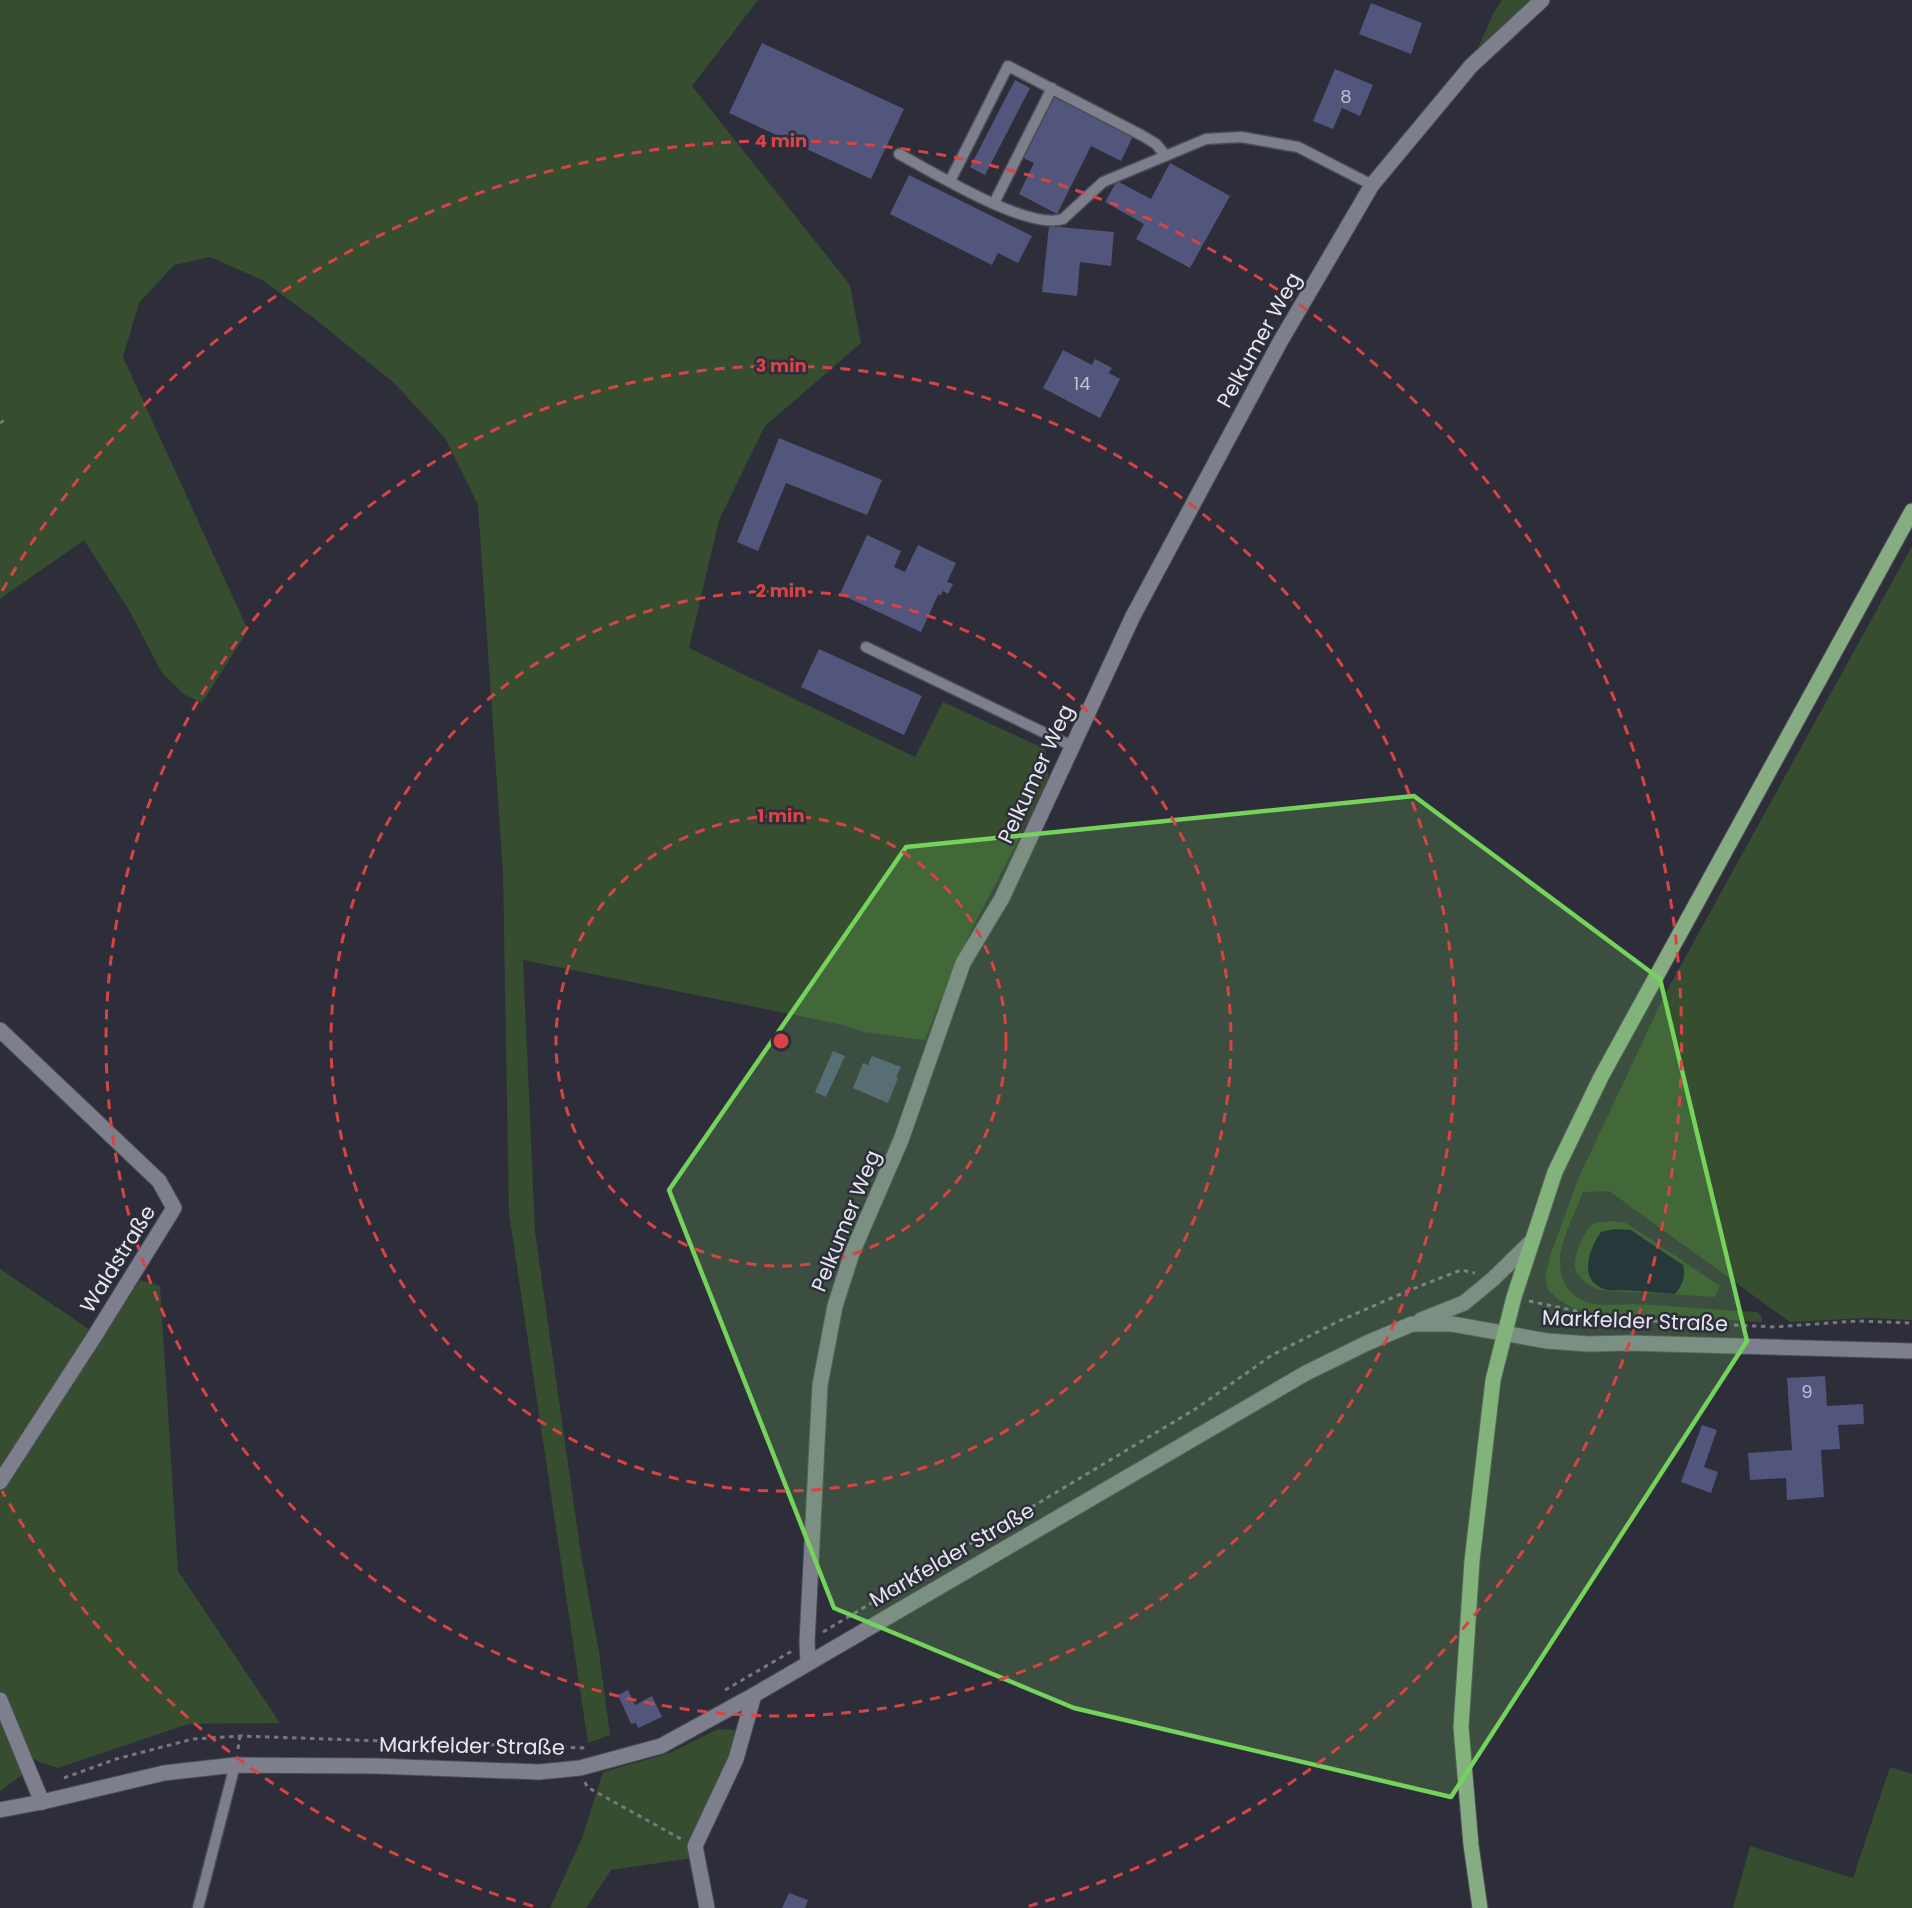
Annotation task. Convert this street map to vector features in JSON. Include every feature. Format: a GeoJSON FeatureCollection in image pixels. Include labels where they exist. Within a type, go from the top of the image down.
{"type":"FeatureCollection","features":[{"type":"Feature","properties":{"kind":"main road"},"geometry":{"type":"LineString","coordinates":[[1480,1908],[1471,1845],[1461,1727],[1472,1561],[1493,1380],[1514,1297],[1555,1172],[1601,1077],[1912,511]]}},
{"type":"Feature","properties":{"kind":"street","name":"Pelkumer Weg"},"geometry":{"type":"LineString","coordinates":[[808,1663],[807,1642],[820,1385],[835,1306],[852,1253],[901,1140],[963,963],[1002,898],[1133,616],[1280,342],[1372,185],[1471,66],[1542,0]]}},
{"type":"Feature","properties":{"kind":"street","name":"Waldstraße"},"geometry":{"type":"LineString","coordinates":[[0,1030],[159,1181],[174,1208],[0,1482]]}},
{"type":"Feature","properties":{"kind":"street"},"geometry":{"type":"LineString","coordinates":[[1412,1324],[1464,1303],[1532,1242]]}},
{"type":"Feature","properties":{"kind":"street","name":"Markfelder Straße"},"geometry":{"type":"LineString","coordinates":[[0,1810],[164,1773],[235,1765],[376,1766],[539,1772],[580,1768],[661,1746],[754,1695],[1306,1373],[1412,1324],[1452,1323],[1547,1341],[1588,1344],[1628,1343],[1912,1351]]}},
{"type":"Feature","properties":{"kind":"street"},"geometry":{"type":"LineString","coordinates":[[707,1908],[695,1846],[736,1759],[754,1695]]}},
{"type":"Feature","properties":{"kind":"street"},"geometry":{"type":"LineString","coordinates":[[0,1700],[42,1802]]}},
{"type":"Feature","properties":{"kind":"lane"},"geometry":{"type":"LineString","coordinates":[[950,181],[1008,66],[1153,141],[1166,156]]}},
{"type":"Feature","properties":{"kind":"lane"},"geometry":{"type":"LineString","coordinates":[[994,203],[1052,88]]}},
{"type":"Feature","properties":{"kind":"lane"},"geometry":{"type":"LineString","coordinates":[[898,154],[994,203],[1036,220],[1060,220],[1067,217],[1103,182],[1206,139],[1241,137],[1298,147],[1372,185]]}},
{"type":"Feature","properties":{"kind":"lane"},"geometry":{"type":"LineString","coordinates":[[866,647],[1072,747]]}},
{"type":"Feature","properties":{"kind":"lane"},"geometry":{"type":"LineString","coordinates":[[198,1908],[235,1765]]}},
{"type":"Feature","properties":{"kind":"path"},"geometry":{"type":"LineString","coordinates":[[0,423],[7,418]]}},
{"type":"Feature","properties":{"kind":"path"},"geometry":{"type":"LineString","coordinates":[[718,1693],[1197,1408],[1272,1355],[1339,1321],[1461,1270],[1474,1272],[1486,1285]]}},
{"type":"Feature","properties":{"kind":"path"},"geometry":{"type":"LineString","coordinates":[[1514,1297],[1614,1319],[1774,1328],[1857,1321],[1912,1323]]}},
{"type":"Feature","properties":{"kind":"path"},"geometry":{"type":"LineString","coordinates":[[592,1748],[580,1748],[580,1768],[587,1787],[695,1846]]}},
{"type":"Feature","properties":{"kind":"highlighted area"},"geometry":{"type":"Polygon","coordinates":[[[1414,796],[1660,979],[1747,1341],[1451,1797],[1074,1708],[834,1608],[669,1190],[906,847],[1414,796]]]}},
{"type":"Feature","properties":{"kind":"green space"},"geometry":{"type":"Polygon","coordinates":[[[0,0],[758,0],[692,86],[850,285],[861,343],[765,426],[719,520],[689,648],[915,757],[943,702],[1045,749],[1049,782],[957,959],[925,1040],[864,1032],[839,1024],[523,960],[535,1232],[581,1555],[599,1652],[610,1735],[588,1743],[509,1213],[503,873],[478,505],[445,438],[394,383],[310,315],[262,280],[210,257],[174,265],[139,303],[123,357],[248,630],[202,703],[185,695],[162,673],[129,610],[84,540],[0,599],[0,0]]]}},
{"type":"Feature","properties":{"kind":"green space"},"geometry":{"type":"Polygon","coordinates":[[[1502,0],[1530,0],[1478,48],[1493,14],[1502,0]]]}},
{"type":"Feature","properties":{"kind":"green space"},"geometry":{"type":"Polygon","coordinates":[[[1912,546],[1912,1320],[1866,1318],[1790,1322],[1609,1191],[1583,1192],[1565,1238],[1560,1257],[1561,1270],[1563,1280],[1575,1296],[1599,1305],[1634,1304],[1757,1312],[1762,1317],[1762,1322],[1591,1312],[1573,1308],[1548,1290],[1545,1277],[1550,1256],[1579,1177],[1665,994],[1912,546]]]}},
{"type":"Feature","properties":{"kind":"green space"},"geometry":{"type":"Polygon","coordinates":[[[1610,1221],[1626,1223],[1720,1286],[1715,1297],[1598,1290],[1586,1282],[1578,1274],[1575,1266],[1580,1245],[1591,1226],[1595,1223],[1610,1221]]]}},
{"type":"Feature","properties":{"kind":"green space"},"geometry":{"type":"Polygon","coordinates":[[[0,1269],[96,1334],[0,1482],[0,1269]]]}},
{"type":"Feature","properties":{"kind":"green space"},"geometry":{"type":"Polygon","coordinates":[[[140,1280],[160,1286],[178,1571],[280,1723],[188,1724],[58,1768],[33,1758],[36,1765],[0,1791],[0,1485],[140,1280]]]}},
{"type":"Feature","properties":{"kind":"green space"},"geometry":{"type":"Polygon","coordinates":[[[718,1729],[737,1730],[727,1765],[692,1858],[611,1870],[586,1908],[550,1908],[582,1838],[603,1772],[670,1753],[718,1729]]]}},
{"type":"Feature","properties":{"kind":"green space"},"geometry":{"type":"Polygon","coordinates":[[[1890,1767],[1912,1774],[1912,1908],[1733,1908],[1750,1846],[1853,1878],[1890,1767]]]}},
{"type":"Feature","properties":{"kind":"shaded area"},"geometry":{"type":"Polygon","coordinates":[[[1615,1229],[1631,1230],[1683,1265],[1683,1280],[1675,1294],[1608,1290],[1596,1284],[1588,1271],[1590,1254],[1601,1232],[1615,1229]]]}},
{"type":"Feature","properties":{"kind":"building"},"geometry":{"type":"Polygon","coordinates":[[[1371,3],[1422,23],[1411,54],[1359,34],[1371,3]]]}},
{"type":"Feature","properties":{"kind":"building"},"geometry":{"type":"Polygon","coordinates":[[[762,43],[904,109],[871,179],[729,113],[762,43]]]}},
{"type":"Feature","properties":{"kind":"building"},"geometry":{"type":"Polygon","coordinates":[[[1335,69],[1373,85],[1360,116],[1342,108],[1333,129],[1313,121],[1335,69]]]}},
{"type":"Feature","properties":{"kind":"building"},"geometry":{"type":"Polygon","coordinates":[[[1015,80],[1030,88],[985,175],[970,167],[1015,80]]]}},
{"type":"Feature","properties":{"kind":"building"},"geometry":{"type":"Polygon","coordinates":[[[1054,96],[1133,136],[1121,161],[1091,146],[1057,214],[1019,194],[1034,163],[1023,158],[1054,96]]]}},
{"type":"Feature","properties":{"kind":"building"},"geometry":{"type":"Polygon","coordinates":[[[1170,163],[1230,196],[1190,268],[1136,239],[1144,224],[1105,202],[1117,181],[1151,199],[1170,163]]]}},
{"type":"Feature","properties":{"kind":"building"},"geometry":{"type":"Polygon","coordinates":[[[909,175],[1032,236],[1018,263],[998,253],[992,265],[890,214],[909,175]]]}},
{"type":"Feature","properties":{"kind":"building"},"geometry":{"type":"Polygon","coordinates":[[[1049,226],[1114,232],[1111,266],[1080,262],[1077,296],[1042,292],[1049,226]]]}},
{"type":"Feature","properties":{"kind":"building"},"geometry":{"type":"Polygon","coordinates":[[[1063,350],[1092,365],[1095,359],[1112,368],[1109,373],[1120,379],[1100,418],[1043,388],[1063,350]]]}},
{"type":"Feature","properties":{"kind":"building"},"geometry":{"type":"Polygon","coordinates":[[[779,438],[882,480],[867,515],[786,483],[758,551],[737,542],[779,438]]]}},
{"type":"Feature","properties":{"kind":"building"},"geometry":{"type":"Polygon","coordinates":[[[867,535],[901,551],[894,567],[905,572],[918,545],[956,563],[947,582],[953,584],[948,594],[943,591],[941,595],[938,595],[921,632],[840,594],[867,535]]]}},
{"type":"Feature","properties":{"kind":"building"},"geometry":{"type":"Polygon","coordinates":[[[819,649],[922,696],[904,735],[801,687],[819,649]]]}},
{"type":"Feature","properties":{"kind":"building"},"geometry":{"type":"Polygon","coordinates":[[[833,1051],[845,1056],[826,1097],[815,1092],[833,1051]]]}},
{"type":"Feature","properties":{"kind":"building"},"geometry":{"type":"Polygon","coordinates":[[[872,1056],[901,1067],[888,1103],[853,1088],[863,1063],[868,1065],[872,1056]]]}},
{"type":"Feature","properties":{"kind":"building"},"geometry":{"type":"Polygon","coordinates":[[[1825,1376],[1827,1406],[1863,1404],[1864,1424],[1838,1425],[1840,1449],[1821,1450],[1824,1497],[1787,1500],[1786,1478],[1750,1480],[1748,1453],[1792,1450],[1787,1378],[1825,1376]]]}},
{"type":"Feature","properties":{"kind":"building"},"geometry":{"type":"Polygon","coordinates":[[[1702,1425],[1717,1430],[1704,1467],[1718,1472],[1711,1493],[1681,1482],[1702,1425]]]}},
{"type":"Feature","properties":{"kind":"building"},"geometry":{"type":"Polygon","coordinates":[[[628,1690],[635,1705],[652,1696],[662,1717],[638,1728],[636,1723],[631,1724],[618,1695],[628,1690]]]}},
{"type":"Feature","properties":{"kind":"building"},"geometry":{"type":"Polygon","coordinates":[[[789,1893],[808,1900],[805,1908],[782,1908],[789,1893]]]}}]}
